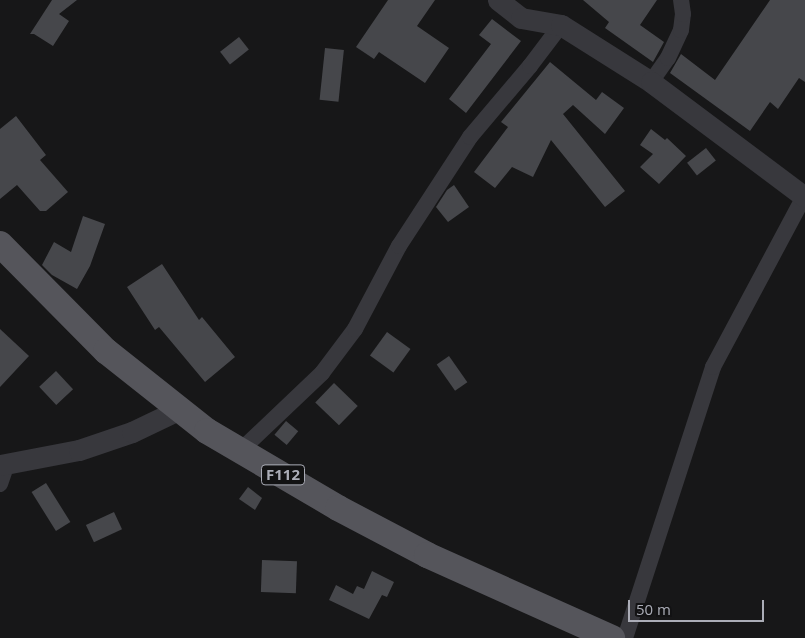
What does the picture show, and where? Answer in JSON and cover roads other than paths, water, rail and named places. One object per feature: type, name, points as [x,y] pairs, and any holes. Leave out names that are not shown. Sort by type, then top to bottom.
[{"type":"main road","name":"F112","points":[[0,244],[106,351],[178,410],[207,431],[338,508],[426,555],[612,638]]},
{"type":"street","points":[[498,0],[521,18],[561,25],[651,82],[805,196],[713,367],[626,638]]},
{"type":"street","points":[[651,82],[668,58],[680,30],[683,14],[681,0]]},
{"type":"street","points":[[241,450],[328,366],[355,329],[399,246],[470,137],[530,66],[561,25]]},
{"type":"street","points":[[2,471],[79,450],[132,432],[178,410]]}]
